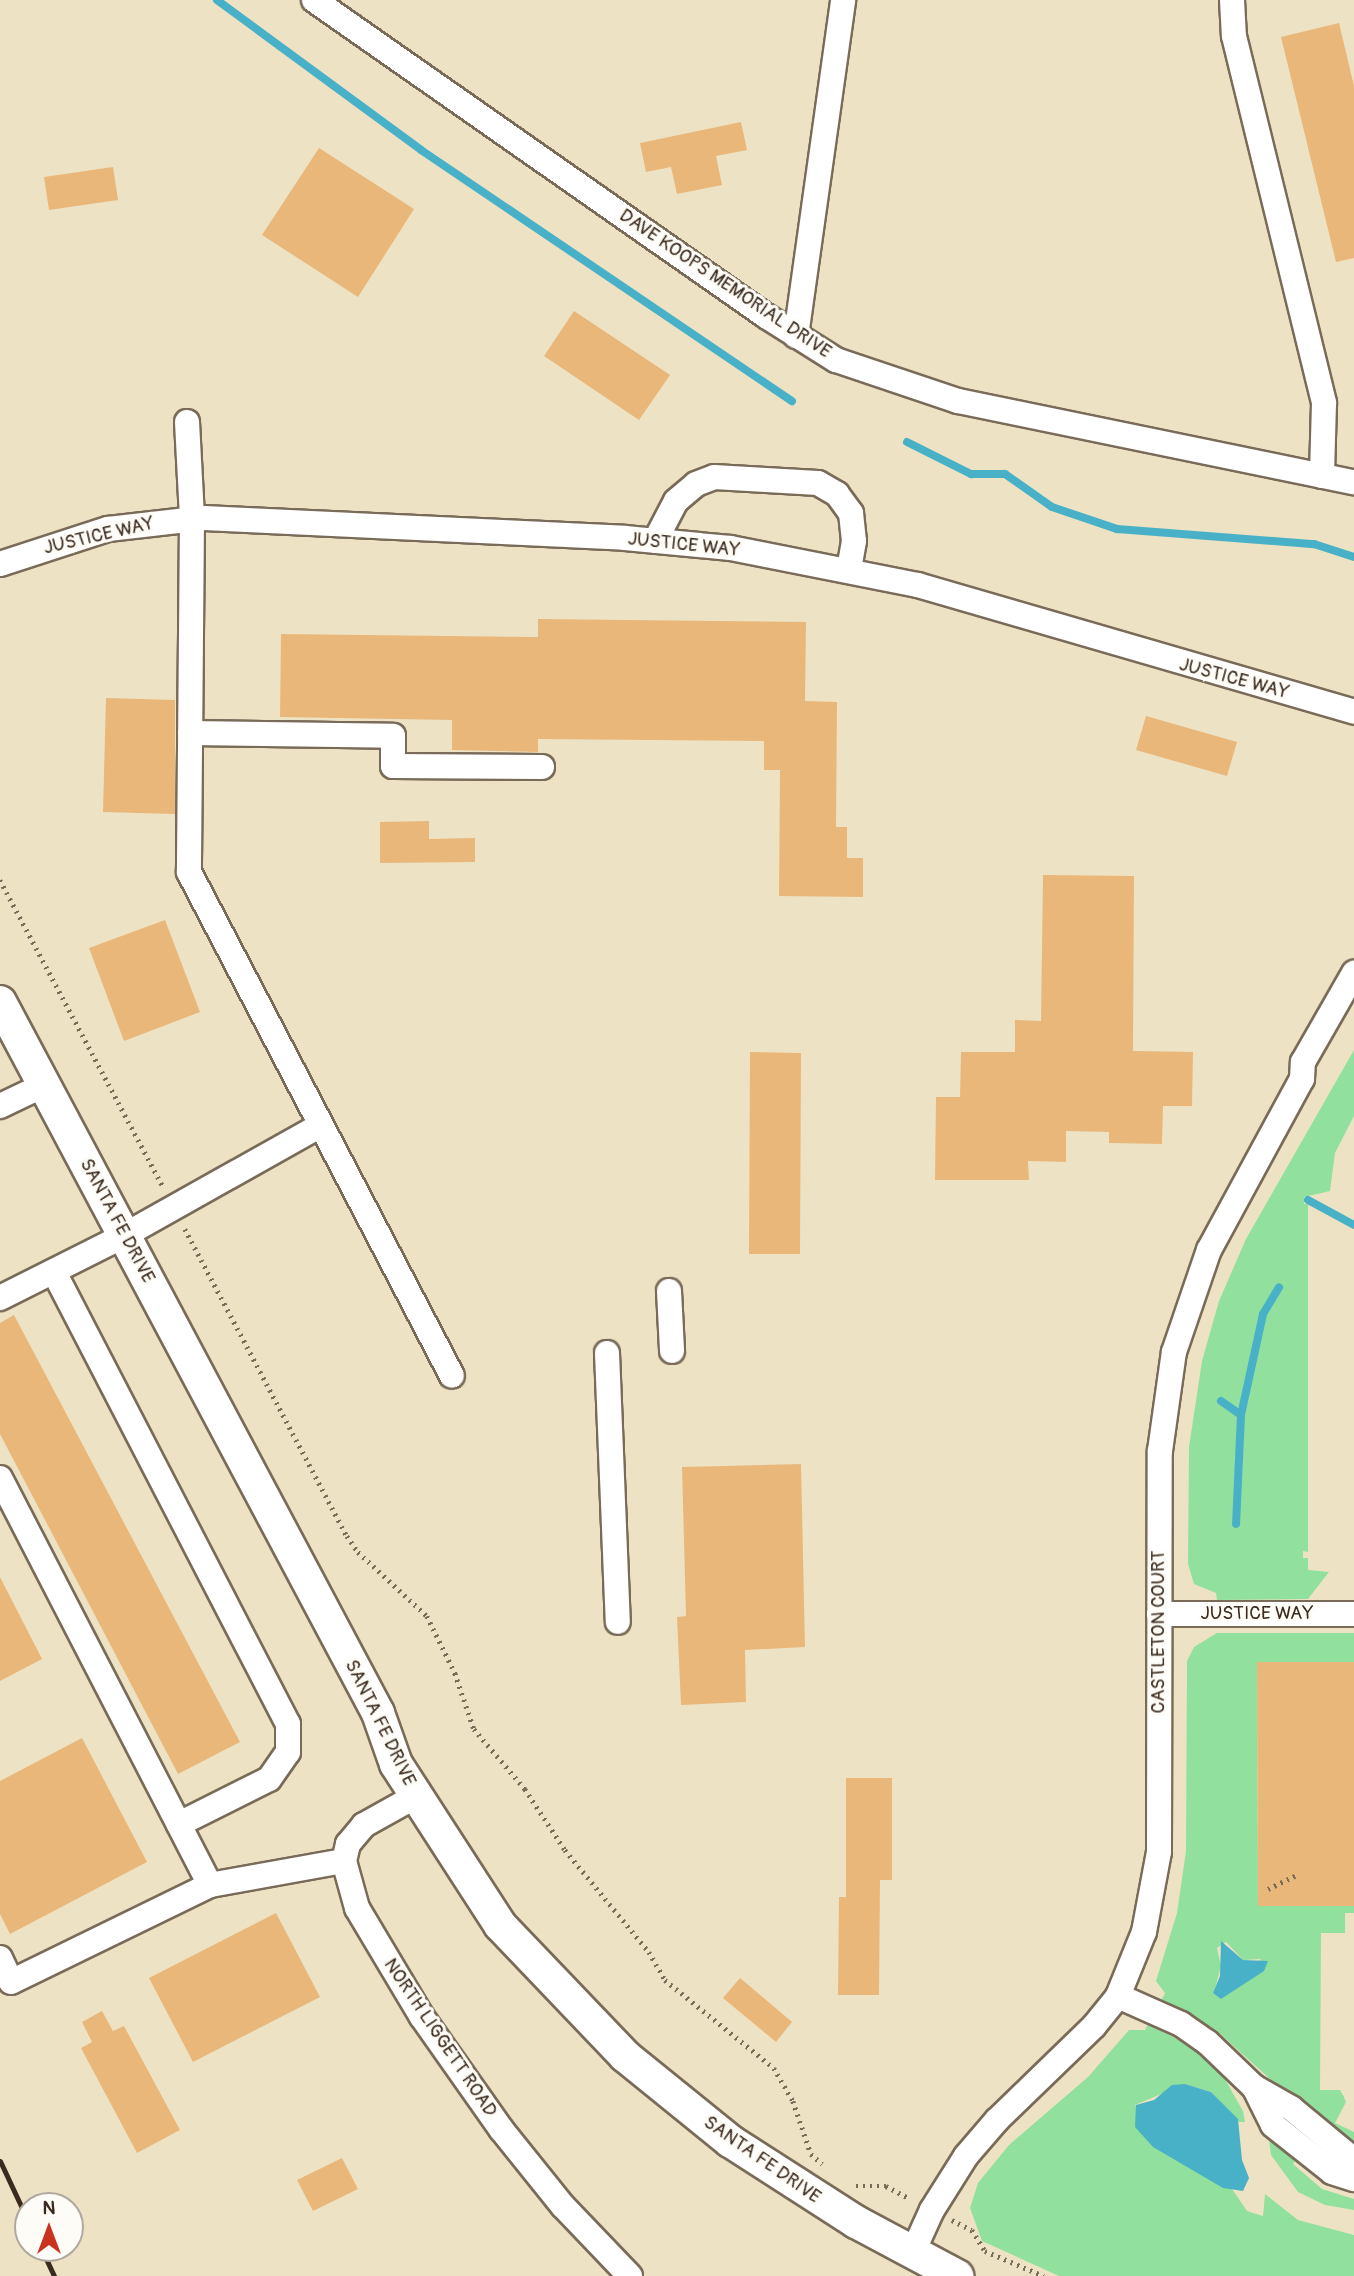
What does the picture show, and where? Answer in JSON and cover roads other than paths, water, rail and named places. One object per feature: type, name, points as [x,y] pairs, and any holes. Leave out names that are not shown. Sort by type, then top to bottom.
[{"type":"main road","name":"SANTA FE DRIVE","points":[[0,1002],[378,1713],[396,1764],[500,1925],[625,2056],[777,2174],[912,2254],[957,2276]]},
{"type":"street","name":"DAVE KOOPS MEMORIAL DRIVE","points":[[314,0],[796,336],[870,374],[958,401],[1354,482]]},
{"type":"street","points":[[796,336],[843,0]]},
{"type":"street","points":[[1232,0],[1234,36],[1324,403],[1322,476]]},
{"type":"street","points":[[187,422],[192,519],[189,872],[452,1376]]},
{"type":"street","points":[[654,541],[676,501],[696,484],[714,477],[818,483],[837,494],[851,513],[854,541],[849,569]]},
{"type":"street","name":"JUSTICE WAY","points":[[0,564],[108,529],[192,519],[290,520],[654,541],[731,548],[849,569],[1354,712]]},
{"type":"street","points":[[190,733],[393,736],[393,766],[542,767]]},
{"type":"street","name":"CASTLETON COURT","points":[[912,2254],[932,2210],[997,2119],[1086,2035],[1118,1996],[1154,1894],[1162,1418],[1185,1312],[1209,1250],[1302,1079],[1303,1062],[1354,973]]},
{"type":"street","points":[[0,1106],[44,1085]]},
{"type":"street","points":[[0,1298],[125,1235],[320,1126]]},
{"type":"street","points":[[54,1272],[288,1724],[288,1752],[269,1779],[179,1824]]},
{"type":"street","points":[[669,1291],[672,1351]]},
{"type":"street","points":[[607,1353],[618,1622]]},
{"type":"street","points":[[1,1480],[210,1885]]},
{"type":"street","name":"JUSTICE WAY","points":[[1159,1614],[1354,1614]]},
{"type":"street","points":[[0,1958],[11,1982],[210,1885],[344,1861],[348,1844],[359,1829],[416,1796]]},
{"type":"street","name":"NORTH LIGGETT ROAD","points":[[344,1861],[357,1908],[422,2017],[528,2164],[630,2276]]},
{"type":"street","points":[[1118,1996],[1190,2030],[1232,2062],[1254,2087],[1273,2125],[1332,2172],[1354,2179]]},
{"type":"street","points":[[1254,2087],[1291,2108],[1354,2160]]},
{"type":"water","points":[[1221,1941],[1243,1960],[1268,1961],[1264,1971],[1221,1999],[1213,1993],[1220,1976]]},
{"type":"water","points":[[1185,2084],[1211,2092],[1238,2119],[1242,2160],[1249,2178],[1243,2191],[1223,2188],[1153,2147],[1135,2127],[1136,2105],[1154,2100],[1172,2085]]},
{"type":"waterway","points":[[217,0],[421,150],[792,401]]},
{"type":"waterway","points":[[907,442],[971,474],[1005,474],[1052,507],[1117,529],[1314,544],[1354,557]]},
{"type":"waterway","points":[[1308,1200],[1354,1225]]},
{"type":"waterway","points":[[1241,1415],[1263,1314],[1279,1287]]},
{"type":"waterway","points":[[1221,1401],[1241,1415],[1236,1524]]},
{"type":"railway","points":[[0,2161],[14,2192]]},
{"type":"railway","points":[[48,2262],[54,2276]]}]
